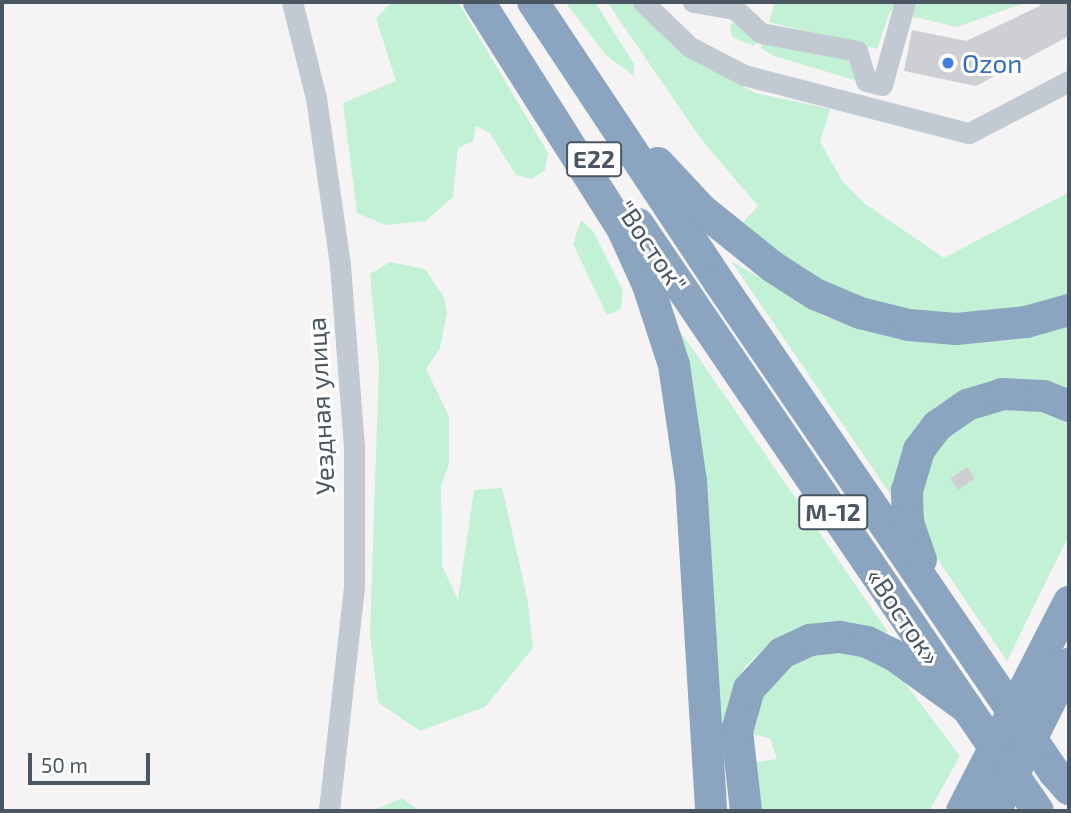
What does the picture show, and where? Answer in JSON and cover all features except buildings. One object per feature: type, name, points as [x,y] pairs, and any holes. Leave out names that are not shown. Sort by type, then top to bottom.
[{"type":"highway","points":[[479,2],[623,230],[667,340],[691,481],[711,811]]},
{"type":"highway","name":"\"Восток\"","points":[[490,2],[698,316]]},
{"type":"highway","points":[[533,2],[719,282],[976,659],[1069,789]]},
{"type":"highway","points":[[544,2],[652,156],[680,188],[728,233],[815,294],[860,313],[935,328],[1004,325],[1069,310]]},
{"type":"highway","name":"«Восток»","points":[[698,316],[1038,811]]},
{"type":"highway","points":[[976,659],[911,537],[907,491],[914,462],[937,426],[978,400],[1023,393],[1069,406]]},
{"type":"highway","points":[[995,811],[1061,685],[1055,662],[1069,584]]},
{"type":"highway","points":[[962,811],[979,779],[1055,662],[1069,602]]},
{"type":"highway","points":[[746,811],[737,764],[738,718],[749,689],[769,663],[810,640],[840,637],[878,646],[967,708]]},
{"type":"highway","points":[[952,811],[979,779]]},
{"type":"street","name":"Уездная улица","points":[[292,2],[316,98],[338,253],[354,445],[354,587],[329,811]]},
{"type":"street","points":[[643,2],[690,47],[744,75],[970,133],[1069,81]]},
{"type":"street","points":[[693,2],[735,9],[761,33],[857,51],[866,81],[882,85],[905,2]]},
{"type":"green space","points":[[392,2],[458,2],[548,153],[545,170],[532,179],[516,175],[490,133],[476,126],[473,141],[458,148],[453,197],[426,221],[385,225],[357,213],[343,103],[396,81],[376,18]]},
{"type":"green space","points":[[565,2],[595,2],[634,64],[634,76],[606,55]]},
{"type":"green space","points":[[607,2],[635,2],[695,60],[755,93],[830,109],[820,142],[843,182],[864,203],[944,258],[1069,192],[1069,297],[1035,309],[942,318],[853,301],[738,228],[758,206],[701,139]]},
{"type":"green space","points":[[775,2],[1027,2],[957,27],[890,11],[877,49],[769,22]]},
{"type":"green space","points":[[735,20],[757,40],[754,46],[732,37],[730,25]]},
{"type":"green space","points":[[761,43],[849,54],[861,82],[774,56],[762,49]]},
{"type":"green space","points":[[581,220],[593,231],[623,291],[621,309],[607,315],[573,244]]},
{"type":"green space","points":[[731,261],[826,317],[893,338],[967,344],[1013,340],[1069,326],[1069,393],[1044,383],[902,454],[893,498]]},
{"type":"green space","points":[[390,262],[425,269],[444,297],[447,313],[440,348],[426,369],[449,416],[449,464],[441,485],[442,566],[458,600],[474,490],[502,488],[527,597],[533,648],[485,707],[420,731],[378,702],[370,635],[379,366],[370,274]]},
{"type":"green space","points":[[680,331],[888,632],[775,641],[765,648],[745,667],[730,698],[724,722],[724,765],[690,380]]},
{"type":"green space","points":[[1026,406],[1069,424],[1069,535],[1007,661],[930,548],[923,533],[920,492],[938,445],[975,415]]},
{"type":"green space","points":[[829,650],[867,656],[901,678],[960,756],[929,811],[758,811],[750,763],[777,759],[770,738],[750,734],[758,700],[786,665]]},
{"type":"green space","points":[[402,798],[420,811],[372,811]]},
{"type":"place","name":"Ozon","points":[[948,63]]}]
